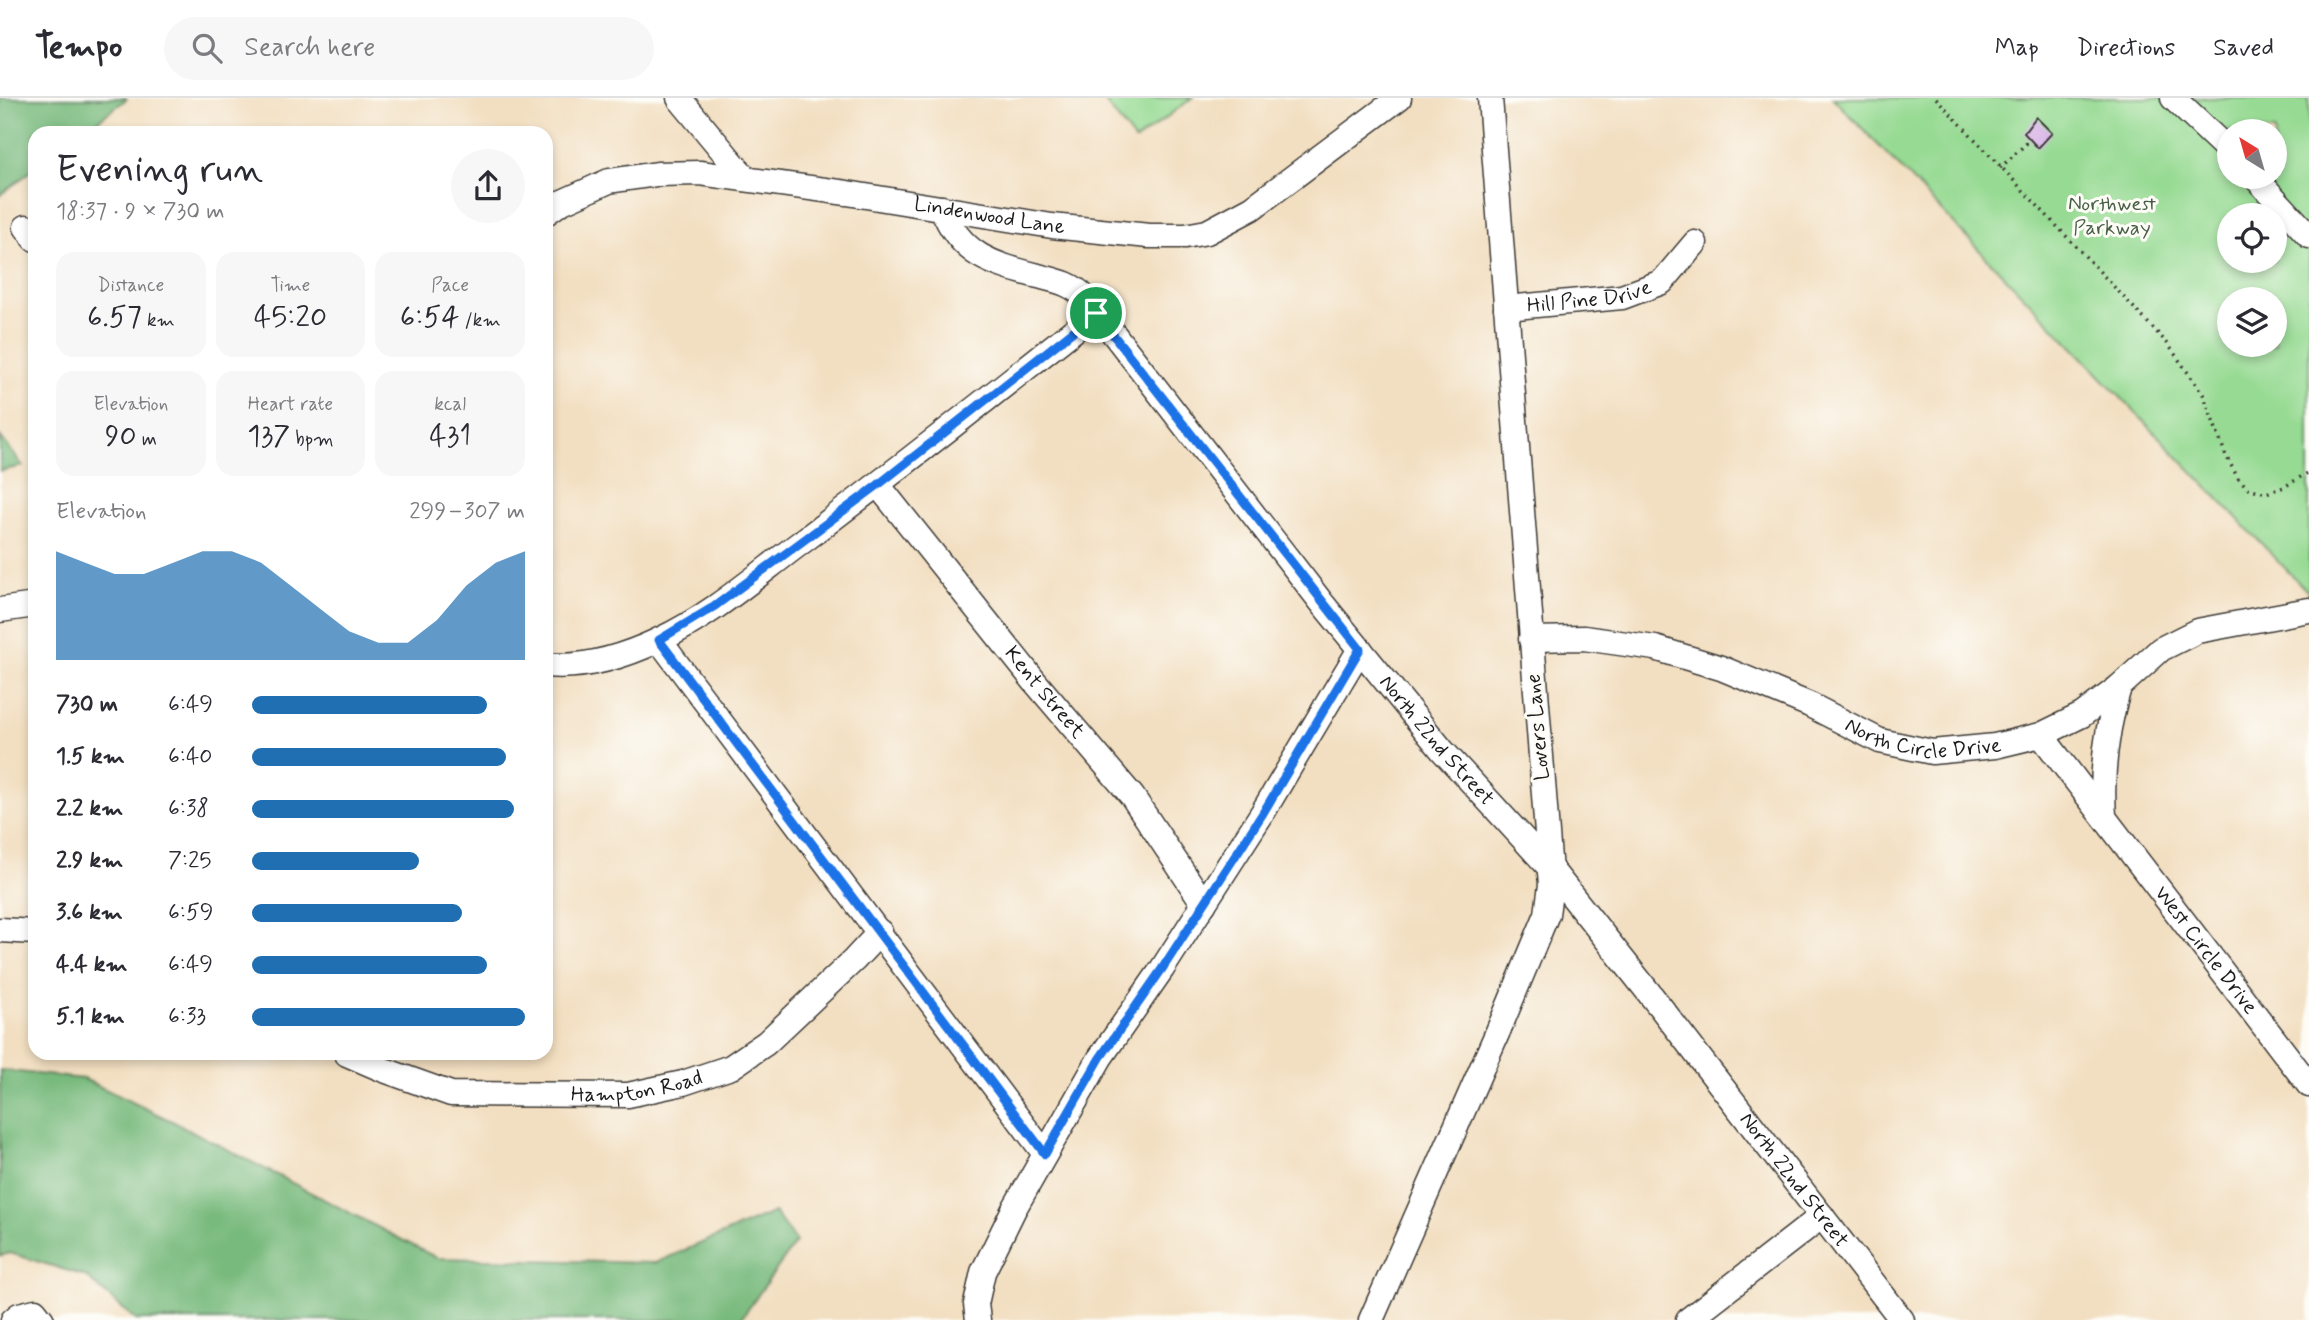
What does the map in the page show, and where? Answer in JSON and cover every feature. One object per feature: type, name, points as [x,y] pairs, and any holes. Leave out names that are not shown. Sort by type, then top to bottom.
[{"type":"street","points":[[678,98],[746,179]]},
{"type":"street","name":"Lindenwood Lane","points":[[553,208],[609,181],[657,174],[700,173],[1052,226],[1149,236],[1185,236],[1207,232],[1252,208],[1399,98]]},
{"type":"street","name":"Lovers Lane","points":[[1371,1320],[1547,914],[1551,885],[1490,98]]},
{"type":"street","points":[[2174,98],[2217,139]]},
{"type":"street","points":[[2266,189],[2309,236]]},
{"type":"street","name":"North 22nd Street","points":[[942,208],[954,232],[974,254],[991,262],[1074,287],[1442,750],[1550,868],[1902,1320]]},
{"type":"street","name":"Hill Pine Drive","points":[[1506,308],[1622,297],[1662,282],[1695,243]]},
{"type":"street","points":[[553,665],[590,663],[635,650],[659,640],[715,606],[878,485],[1096,313]]},
{"type":"street","name":"Kent Street","points":[[878,485],[1035,682],[1132,796],[1204,904]]},
{"type":"street","points":[[0,610],[28,606]]},
{"type":"street","name":"North Circle Drive","points":[[1531,639],[1584,638],[1655,648],[1721,668],[1810,705],[1880,741],[1932,752],[1995,746],[2041,735],[2082,715],[2119,687],[2161,649],[2197,631],[2305,617]]},
{"type":"street","points":[[659,640],[1045,1154]]},
{"type":"street","points":[[978,1320],[976,1304],[983,1272],[1045,1154],[1100,1058],[1263,813],[1360,649]]},
{"type":"street","points":[[2104,816],[2102,786],[2105,744],[2119,687]]},
{"type":"street","name":"West Circle Drive","points":[[2041,735],[2309,1085]]},
{"type":"street","points":[[0,930],[28,932]]},
{"type":"street","name":"Hampton Road","points":[[361,1060],[451,1094],[628,1095],[683,1083],[731,1067],[766,1044],[855,960],[880,932]]},
{"type":"street","points":[[1688,1320],[1822,1216]]},
{"type":"street","points":[[13,1320],[19,1315],[35,1311],[42,1320]]},
{"type":"path","points":[[1936,98],[2166,343],[2203,394],[2226,456],[2238,478],[2248,488],[2266,493],[2284,487],[2309,472]]},
{"type":"path","points":[[2000,168],[2030,140]]},
{"type":"green space","points":[[0,98],[127,99],[90,126],[28,126],[28,173],[0,195]]},
{"type":"green space","points":[[1102,98],[1192,98],[1135,141]]},
{"type":"green space","name":"Northwest Parkway","points":[[1833,98],[2309,98],[2309,593]]},
{"type":"green space","points":[[0,436],[23,466],[0,471]]},
{"type":"green space","points":[[0,1070],[84,1079],[180,1125],[437,1258],[655,1263],[774,1212],[796,1242],[740,1320],[136,1320],[85,1276],[10,1253],[0,1256]]},
{"type":"building","points":[[2036,117],[2052,133],[2038,148],[2024,133]]},
{"type":"route","points":[[1096,313],[1360,649],[1263,813],[1162,969],[1100,1058],[1045,1154],[659,640],[715,606],[878,485],[1096,313]]}]
